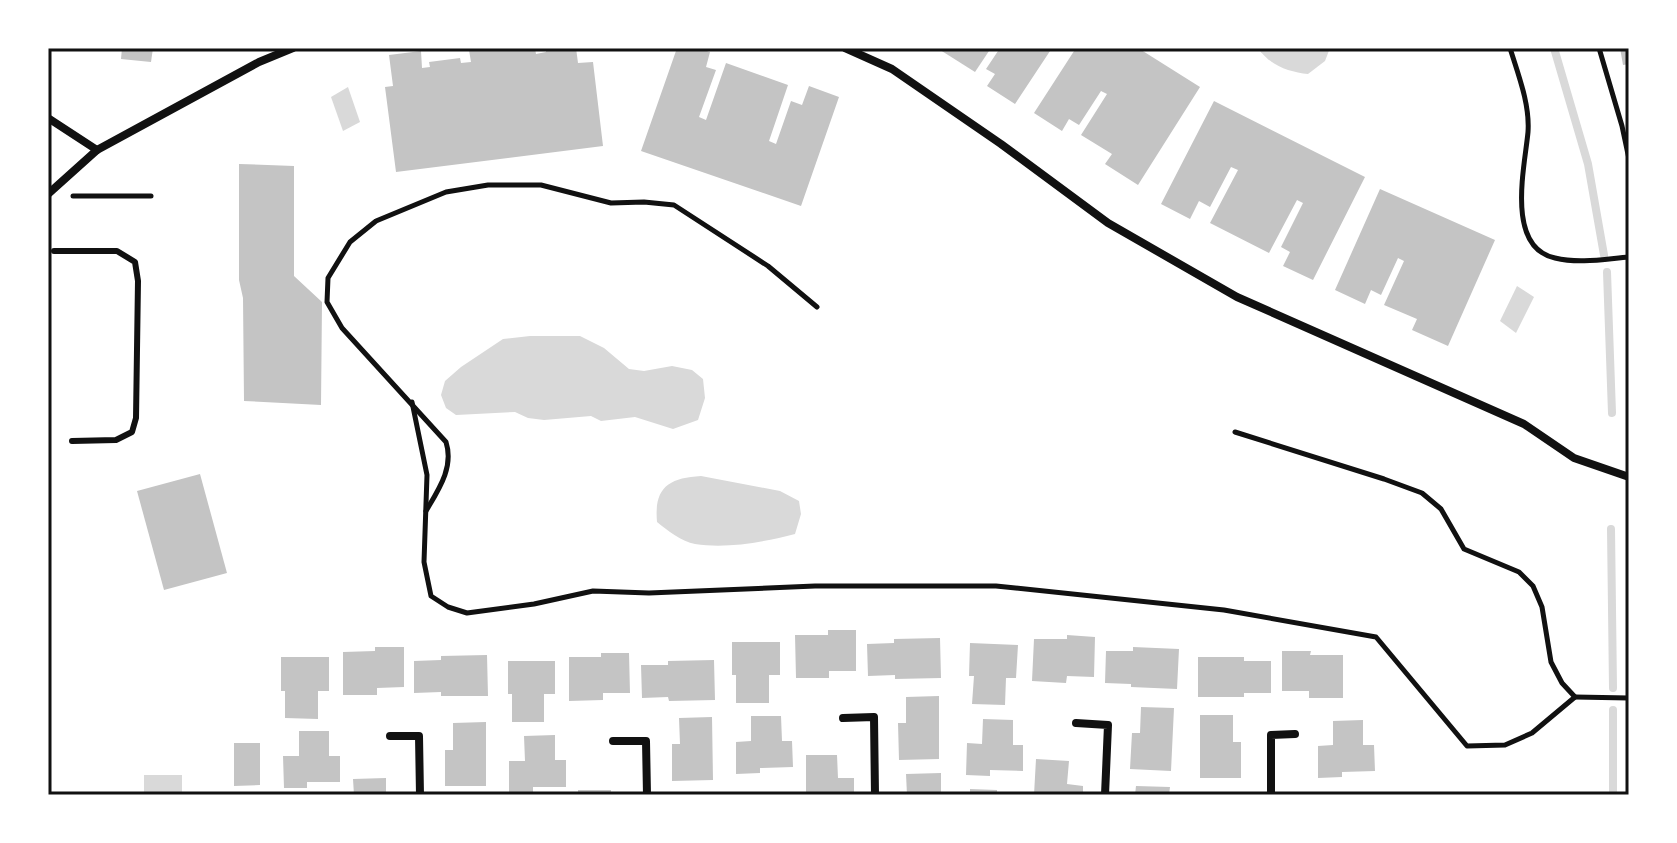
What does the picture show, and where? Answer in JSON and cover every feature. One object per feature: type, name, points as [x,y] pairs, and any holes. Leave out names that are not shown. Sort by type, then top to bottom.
[{"type":"street","points":[[48,194],[97,150],[259,62],[293,48]]},
{"type":"street","points":[[845,48],[892,69],[1108,223],[1237,297],[1524,424],[1574,458],[1629,477]]},
{"type":"street","points":[[48,118],[97,150]]},
{"type":"street","points":[[843,718],[874,717],[875,795]]},
{"type":"street","points":[[1076,723],[1108,725],[1105,795]]},
{"type":"street","points":[[1271,795],[1271,735],[1295,734]]},
{"type":"street","points":[[390,736],[419,736],[420,795]]},
{"type":"street","points":[[613,741],[646,741],[647,795]]},
{"type":"lane","points":[[54,251],[117,251],[135,262],[138,281],[136,418],[132,432],[116,440],[72,441]]},
{"type":"path","points":[[1510,48],[1525,100],[1529,130],[1520,200],[1528,233],[1541,252],[1554,258],[1584,261],[1629,257]]},
{"type":"path","points":[[1599,48],[1629,159]]},
{"type":"path","points":[[426,511],[439,490],[451,457],[446,442],[342,328],[327,302],[328,278],[350,242],[376,221],[446,192],[488,185],[541,185],[611,203],[674,205],[768,266],[817,307]]},
{"type":"path","points":[[63,196],[151,196]]},
{"type":"path","points":[[412,402],[427,475],[424,562],[431,596],[448,607],[467,613],[534,604],[593,591],[649,593],[815,586],[996,586],[1224,610],[1376,637],[1467,746],[1505,745],[1532,733],[1575,697],[1629,698]]},
{"type":"path","points":[[1235,432],[1422,493],[1441,509],[1464,549],[1519,572],[1533,586],[1542,607],[1551,662],[1562,683],[1575,697]]},
{"type":"shaded area","points":[[1258,48],[1330,48],[1325,61],[1308,74],[1280,67]]},
{"type":"shaded area","points":[[348,87],[360,122],[343,131],[331,97]]},
{"type":"shaded area","points":[[1517,286],[1534,297],[1516,333],[1500,321]]},
{"type":"shaded area","points":[[580,336],[604,348],[629,369],[644,371],[672,366],[692,370],[703,379],[705,398],[698,420],[673,429],[635,417],[601,421],[591,416],[544,420],[515,412],[456,415],[446,408],[441,395],[445,381],[461,367],[503,339]]},
{"type":"shaded area","points":[[701,476],[780,491],[799,501],[801,514],[795,534],[720,546],[695,544],[675,535],[657,522],[661,493],[672,482]]},
{"type":"shaded area","points":[[144,775],[182,775],[182,794],[144,795]]},
{"type":"building","points":[[122,48],[153,48],[151,62],[121,59]]},
{"type":"building","points":[[535,48],[536,54],[546,52],[546,48],[576,48],[578,63],[593,62],[603,146],[396,172],[385,87],[393,86],[389,55],[421,51],[422,68],[430,67],[429,62],[460,58],[461,63],[471,62],[469,50]]},
{"type":"building","points":[[677,48],[697,48],[710,52],[706,67],[716,70],[699,117],[706,120],[726,63],[788,85],[769,141],[776,144],[791,101],[802,105],[809,86],[839,97],[801,206],[641,151]]},
{"type":"building","points":[[937,48],[991,48],[975,72]]},
{"type":"building","points":[[1000,48],[1052,48],[1015,104],[987,86],[995,74],[986,69]]},
{"type":"building","points":[[1076,48],[1138,48],[1200,87],[1138,185],[1105,164],[1112,154],[1081,135],[1107,94],[1101,91],[1079,125],[1069,119],[1062,131],[1034,113]]},
{"type":"building","points":[[1620,48],[1629,48],[1629,64],[1623,65]]},
{"type":"building","points":[[1214,101],[1365,177],[1313,280],[1283,266],[1290,252],[1281,247],[1303,203],[1297,200],[1269,253],[1210,223],[1238,170],[1231,167],[1210,207],[1199,201],[1190,219],[1161,204]]},
{"type":"building","points":[[239,164],[294,166],[294,276],[322,302],[321,405],[244,401],[243,298],[239,280]]},
{"type":"building","points":[[1380,189],[1495,240],[1448,346],[1412,330],[1417,319],[1384,305],[1404,261],[1398,258],[1381,295],[1371,290],[1365,304],[1335,290]]},
{"type":"building","points":[[200,474],[227,573],[164,590],[137,491]]},
{"type":"building","points":[[828,630],[856,630],[856,671],[829,671],[829,678],[796,678],[795,635],[828,635]]},
{"type":"building","points":[[1067,635],[1095,637],[1094,677],[1067,676],[1066,683],[1032,681],[1034,639],[1067,639]]},
{"type":"building","points":[[940,638],[941,678],[868,676],[867,644],[894,643],[894,639]]},
{"type":"building","points":[[732,642],[780,642],[780,675],[769,675],[769,703],[736,703]]},
{"type":"building","points":[[970,643],[1018,645],[1016,678],[1006,678],[1005,705],[972,704],[974,676],[969,676]]},
{"type":"building","points":[[375,647],[404,647],[404,687],[377,688],[377,695],[343,695],[343,652],[375,651]]},
{"type":"building","points":[[1133,647],[1179,649],[1177,689],[1105,683],[1106,651],[1133,651]]},
{"type":"building","points":[[1282,651],[1343,655],[1343,698],[1309,698],[1309,691],[1282,691]]},
{"type":"building","points":[[601,653],[629,653],[630,693],[603,693],[603,700],[569,701],[569,657],[601,657]]},
{"type":"building","points":[[487,655],[488,696],[414,693],[414,661],[441,660],[441,656]]},
{"type":"building","points":[[281,657],[329,657],[329,691],[318,691],[318,719],[285,718]]},
{"type":"building","points":[[1198,657],[1244,657],[1244,661],[1271,661],[1271,693],[1244,693],[1244,697],[1198,697]]},
{"type":"building","points":[[714,660],[715,700],[642,698],[641,665]]},
{"type":"building","points":[[508,661],[555,661],[555,694],[544,694],[544,722],[512,722]]},
{"type":"building","points":[[939,696],[939,759],[899,760],[898,723],[906,723],[906,697]]},
{"type":"building","points":[[1141,707],[1174,708],[1171,771],[1130,769],[1132,733],[1140,733]]},
{"type":"building","points":[[1200,715],[1233,715],[1233,742],[1241,742],[1241,778],[1200,778]]},
{"type":"building","points":[[751,716],[781,716],[782,741],[792,741],[793,767],[760,768],[760,773],[736,774],[736,742],[751,741]]},
{"type":"building","points":[[712,717],[713,780],[672,781],[672,744],[680,744],[679,718]]},
{"type":"building","points":[[983,719],[1013,720],[1013,745],[1023,745],[1023,771],[990,770],[990,776],[966,775],[967,743],[982,744]]},
{"type":"building","points":[[1363,720],[1363,745],[1374,745],[1375,771],[1342,772],[1342,777],[1318,778],[1318,746],[1333,745],[1333,721]]},
{"type":"building","points":[[486,722],[486,786],[445,786],[445,750],[453,750],[453,723]]},
{"type":"building","points":[[299,731],[329,731],[329,756],[340,756],[340,782],[307,782],[307,788],[284,788],[283,756],[299,756]]},
{"type":"building","points":[[555,735],[555,760],[566,760],[566,787],[533,787],[533,792],[509,792],[509,761],[525,761],[524,736]]},
{"type":"building","points":[[234,743],[260,743],[260,785],[234,786]]},
{"type":"building","points":[[806,755],[837,755],[838,778],[854,778],[854,795],[806,795]]},
{"type":"building","points":[[1036,759],[1069,761],[1067,784],[1083,786],[1083,795],[1034,795]]},
{"type":"building","points":[[941,773],[941,795],[907,795],[906,774]]},
{"type":"building","points":[[386,778],[386,795],[354,795],[353,779]]},
{"type":"building","points":[[1136,786],[1170,787],[1169,795],[1135,795]]},
{"type":"building","points":[[970,789],[997,790],[997,795],[970,795]]},
{"type":"building","points":[[578,790],[611,790],[611,795],[578,795]]},
{"type":"waterway","points":[[1554,48],[1588,164],[1604,255]]},
{"type":"waterway","points":[[1607,272],[1612,413]]},
{"type":"waterway","points":[[1611,529],[1613,688]]},
{"type":"waterway","points":[[1613,710],[1613,795]]}]
